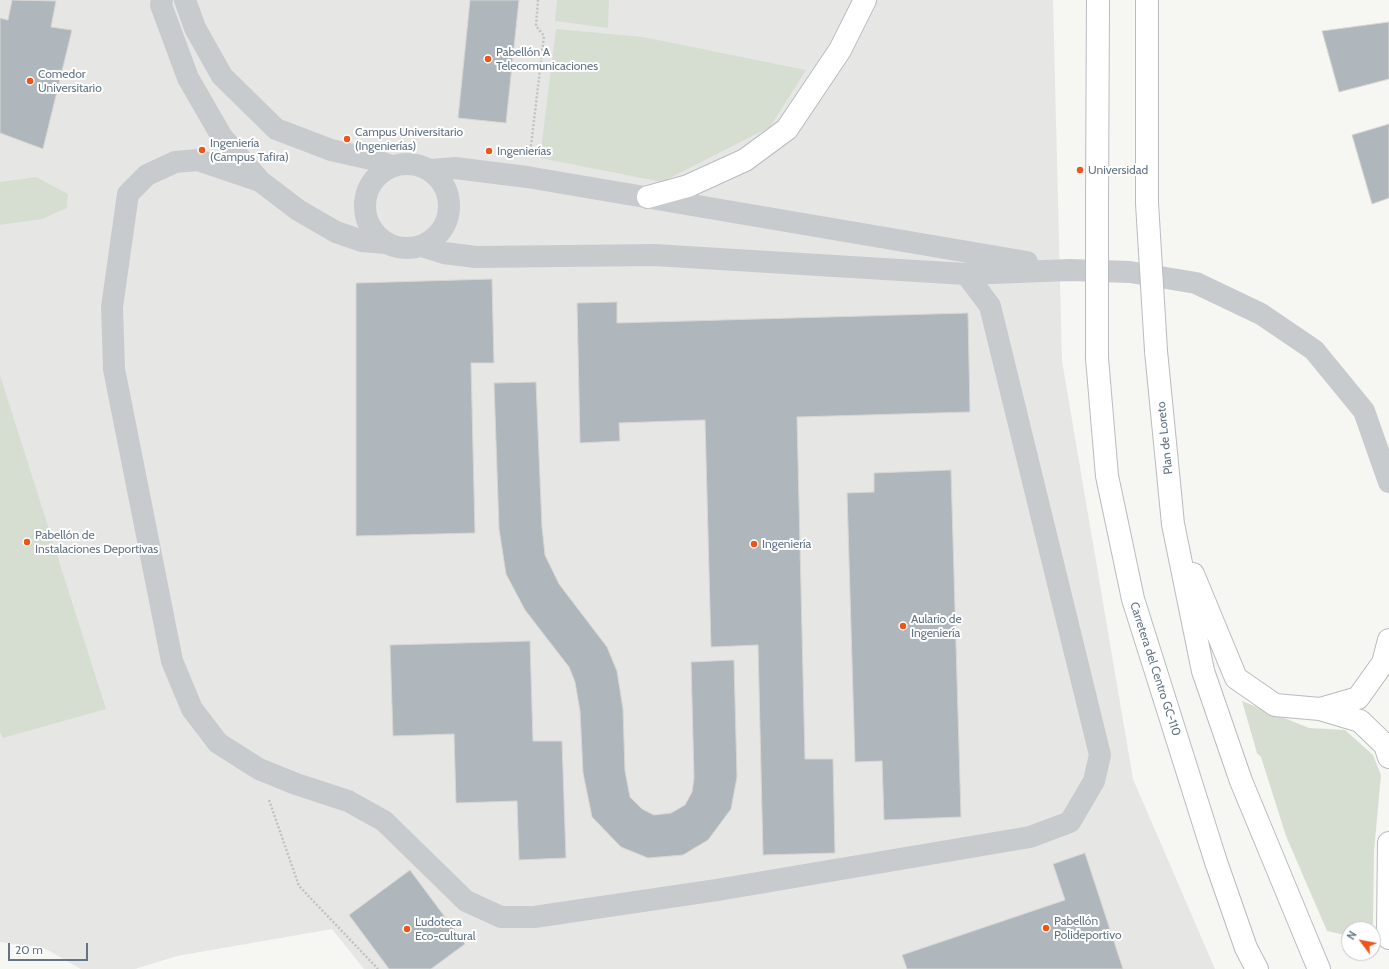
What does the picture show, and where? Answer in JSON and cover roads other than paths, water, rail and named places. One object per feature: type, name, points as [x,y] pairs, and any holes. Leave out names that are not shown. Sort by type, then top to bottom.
[{"type":"main road","points":[[648,197],[688,186],[745,160],[787,129],[840,50],[865,0]]},
{"type":"main road","name":"Carretera del Centro GC-110","points":[[1098,0],[1097,358],[1107,476],[1132,600],[1216,862],[1246,948],[1256,969]]},
{"type":"main road","name":"Plan de Loreto","points":[[1147,0],[1147,203],[1156,351],[1173,524]]},
{"type":"main road","points":[[1173,524],[1236,678],[1275,705],[1320,709],[1360,721],[1385,745],[1389,756]]},
{"type":"main road","points":[[1173,524],[1203,670],[1241,781],[1320,969]]},
{"type":"main road","points":[[1320,709],[1358,698],[1383,663],[1389,640]]},
{"type":"main road","points":[[1389,847],[1389,938]]},
{"type":"street","points":[[162,0],[162,5],[188,78],[222,137],[260,181],[298,210],[336,232],[362,240],[386,243]]},
{"type":"street","points":[[185,0],[195,28],[222,76],[276,128],[331,150],[371,159],[391,166]]},
{"type":"street","points":[[260,181],[198,160],[175,162],[147,175],[128,194],[112,307],[114,369],[172,662],[192,709],[218,743],[259,769],[296,784],[348,801],[384,821],[466,901],[501,917],[534,917],[717,890],[1030,837],[1070,822],[1094,781],[1100,755],[990,306],[966,274]]},
{"type":"street","points":[[413,163],[430,170],[441,179],[448,190],[450,204],[448,217],[443,230],[434,239],[422,246],[397,248],[386,243],[375,234],[368,223],[365,210],[366,196],[371,184],[380,174],[391,166],[413,163]]},
{"type":"street","points":[[430,170],[455,168],[527,177],[1070,270]]},
{"type":"street","points":[[422,246],[444,253],[476,257],[654,255],[966,274],[1070,270],[1130,272],[1196,283],[1261,314],[1314,350],[1364,411],[1389,482]]},
{"type":"place","name":"Pabellón A Telecomunicaciones","points":[[488,59]]},
{"type":"place","name":"Comedor Universitario","points":[[30,81]]},
{"type":"place","name":"Campus Universitario (Ingenierías)","points":[[347,139]]},
{"type":"place","name":"Ingeniería (Campus Tafira)","points":[[202,150]]},
{"type":"place","name":"Ingenierías","points":[[489,151]]},
{"type":"place","name":"Universidad","points":[[1080,170]]},
{"type":"place","name":"Pabellón de Instalaciones Deportivas","points":[[27,542]]},
{"type":"place","name":"Ingeniería","points":[[754,544]]},
{"type":"place","name":"Aulario de Ingeniería","points":[[903,626]]},
{"type":"place","name":"Pabellón Polideportivo","points":[[1046,928]]},
{"type":"place","name":"Ludoteca Eco-cultural","points":[[407,929]]}]
